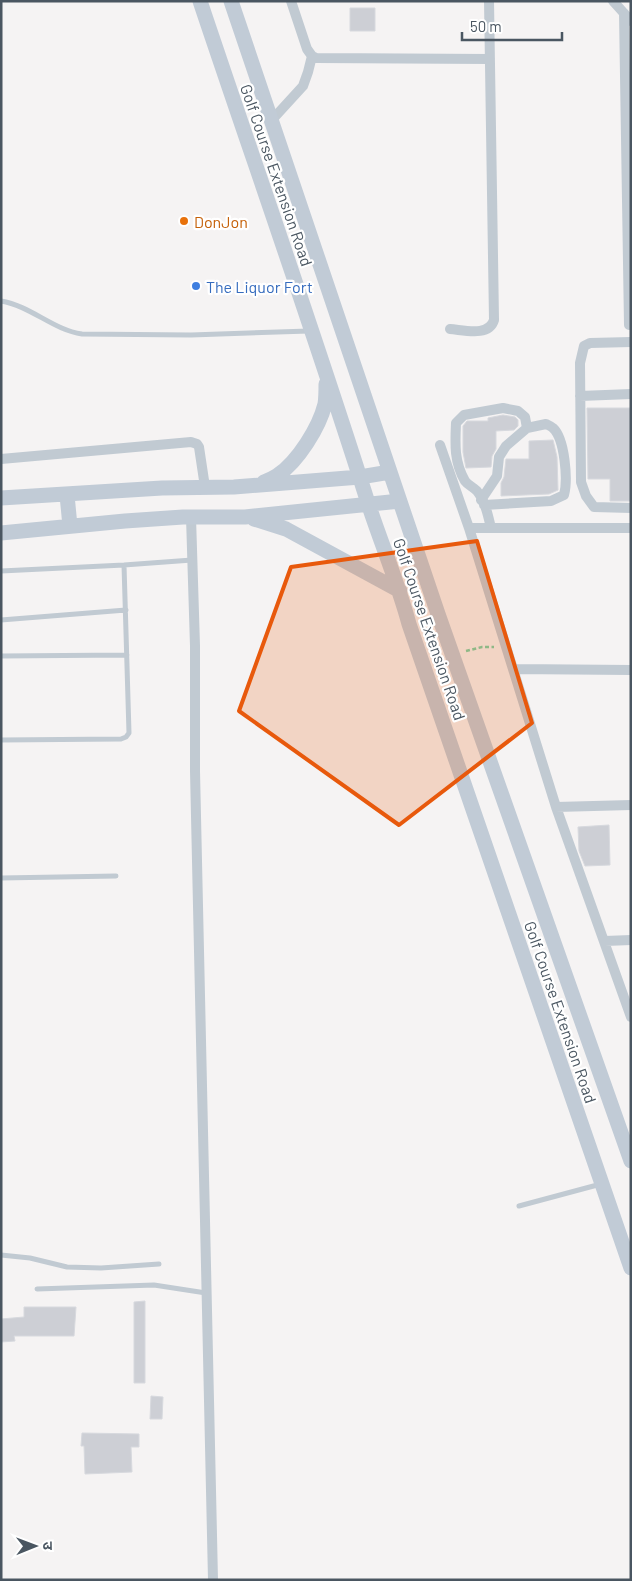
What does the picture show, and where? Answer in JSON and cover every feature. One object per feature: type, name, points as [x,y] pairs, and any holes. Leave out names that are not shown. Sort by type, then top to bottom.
[{"type":"main road","name":"Golf Course Extension Road","points":[[200,1],[327,375],[368,504],[400,591],[409,624],[631,1268]]},
{"type":"main road","name":"Golf Course Extension Road","points":[[230,1],[452,654],[631,1161]]},
{"type":"main road","points":[[255,485],[277,475],[293,461],[307,442],[320,420],[325,402],[327,375]]},
{"type":"main road","points":[[1,498],[162,488],[255,485],[360,477],[390,472]]},
{"type":"main road","points":[[68,495],[70,526]]},
{"type":"main road","points":[[1,533],[191,517],[245,517],[400,501]]},
{"type":"main road","points":[[245,517],[286,529],[400,591]]},
{"type":"street","points":[[291,1],[307,49],[316,58],[490,59]]},
{"type":"street","points":[[450,329],[486,330],[492,326],[494,320],[489,1]]},
{"type":"street","points":[[613,1],[627,17],[629,324]]},
{"type":"street","points":[[271,121],[303,86],[312,56]]},
{"type":"street","points":[[631,342],[590,343],[584,346],[580,363],[581,482],[586,496],[594,507],[631,508]]},
{"type":"street","points":[[580,396],[631,394]]},
{"type":"street","points":[[490,528],[488,512],[477,491],[466,482],[455,456],[456,423],[464,415],[503,408],[518,411],[525,417],[527,428]]},
{"type":"street","points":[[546,424],[554,429],[561,442],[567,485],[564,495],[551,500],[483,503],[497,476],[499,457],[506,446],[527,428],[546,424]]},
{"type":"street","points":[[1,458],[194,442],[199,447],[205,487]]},
{"type":"street","points":[[440,445],[469,528],[556,807],[631,1017]]},
{"type":"street","points":[[191,517],[213,1580]]},
{"type":"street","points":[[469,528],[631,528]]},
{"type":"street","points":[[512,669],[631,670]]},
{"type":"street","points":[[556,807],[631,805]]},
{"type":"street","points":[[605,941],[631,940]]},
{"type":"lane","points":[[1,302],[23,308],[65,330],[82,334],[191,335],[312,331]]},
{"type":"lane","points":[[1,571],[192,560]]},
{"type":"lane","points":[[1,740],[121,739],[129,733],[124,565]]},
{"type":"lane","points":[[1,620],[126,610]]},
{"type":"lane","points":[[1,656],[127,655]]},
{"type":"lane","points":[[1,878],[116,876]]},
{"type":"lane","points":[[519,1206],[602,1184]]},
{"type":"lane","points":[[1,1255],[30,1258],[68,1267],[101,1268],[159,1264]]},
{"type":"lane","points":[[37,1289],[154,1285],[206,1293]]},
{"type":"path","points":[[452,654],[482,647],[506,648]]},
{"type":"highlighted area","points":[[477,541],[532,723],[399,825],[239,711],[291,567]]},
{"type":"building","points":[[350,8],[375,8],[375,31],[350,31]]},
{"type":"building","points":[[587,408],[631,408],[631,501],[610,501],[610,479],[588,479]]},
{"type":"building","points":[[503,415],[515,417],[518,420],[518,426],[514,430],[496,431],[496,449],[492,456],[491,467],[466,468],[463,452],[463,426],[467,421],[488,421],[488,418]]},
{"type":"building","points":[[553,440],[557,457],[558,490],[549,494],[501,496],[501,483],[504,477],[506,459],[529,459],[529,441]]},
{"type":"building","points":[[609,825],[610,865],[585,866],[579,851],[578,827]]},
{"type":"building","points":[[145,1301],[145,1383],[134,1383],[134,1302]]},
{"type":"building","points":[[24,1307],[76,1307],[74,1336],[14,1336],[15,1341],[1,1342],[1,1319],[24,1317]]},
{"type":"building","points":[[151,1396],[163,1397],[162,1419],[150,1419]]},
{"type":"building","points":[[82,1433],[139,1434],[139,1447],[131,1447],[132,1472],[85,1474],[84,1446],[81,1446]]},
{"type":"place","name":"DonJon","points":[[184,221]]},
{"type":"place","name":"The Liquor Fort","points":[[196,286]]}]
